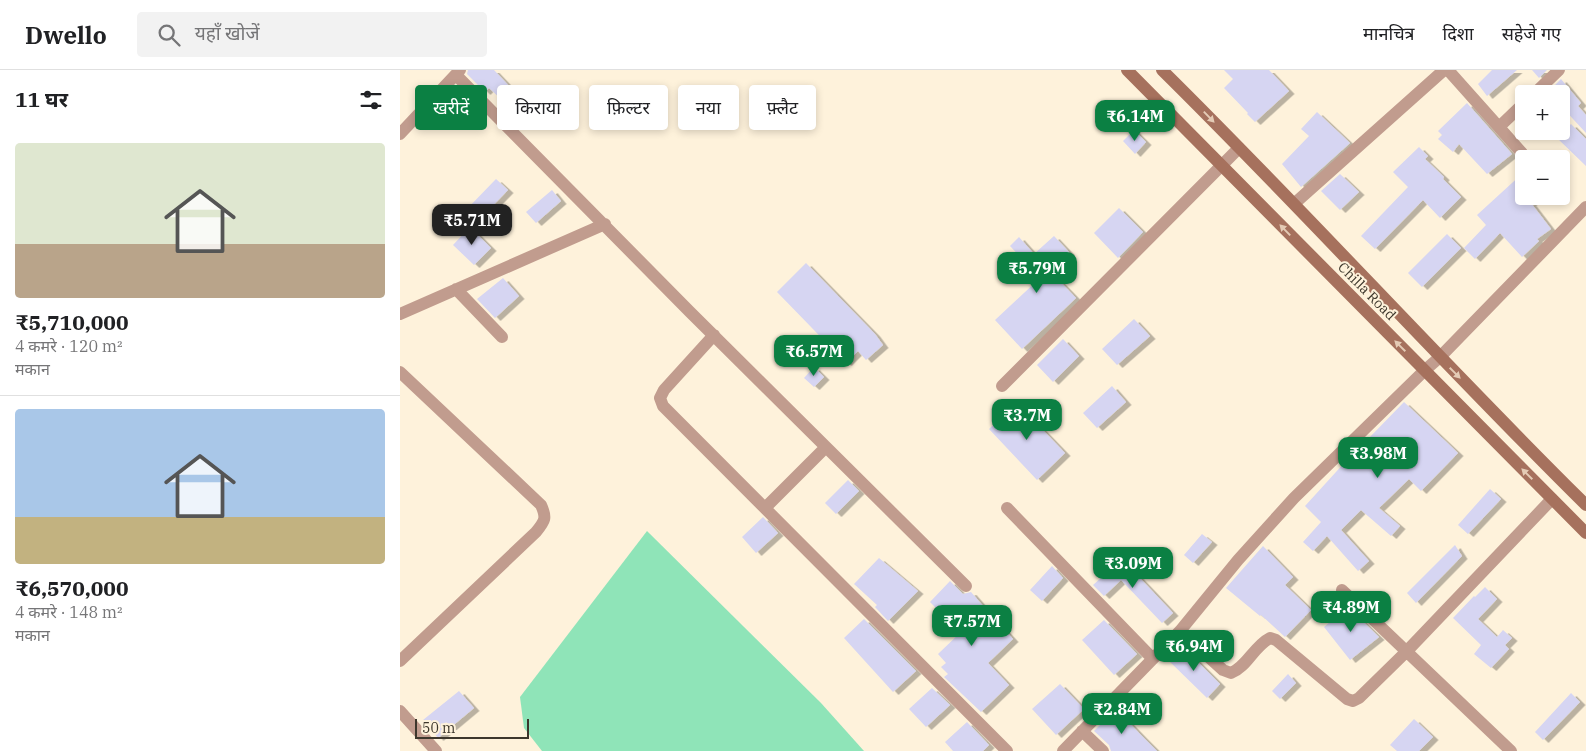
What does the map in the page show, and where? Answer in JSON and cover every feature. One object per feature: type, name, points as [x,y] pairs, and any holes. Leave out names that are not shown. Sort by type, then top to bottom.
[{"type":"main road","name":"Chilla Road","points":[[1127,70],[1586,533]]},
{"type":"main road","name":"Chilla Road","points":[[1162,70],[1295,203],[1440,357],[1586,505]]},
{"type":"street","points":[[1295,203],[1444,70]]},
{"type":"street","points":[[1448,70],[1519,150]]},
{"type":"street","points":[[1543,85],[1559,70]]},
{"type":"street","points":[[400,134],[458,73],[714,335],[966,586]]},
{"type":"street","points":[[1499,127],[1515,112]]},
{"type":"street","points":[[1002,386],[1239,148]]},
{"type":"street","points":[[1063,751],[1180,631],[1238,560],[1294,498],[1424,370],[1440,357],[1586,207]]},
{"type":"street","points":[[400,314],[605,224]]},
{"type":"street","points":[[456,289],[502,337]]},
{"type":"street","points":[[714,335],[664,390],[660,398],[663,406],[1007,751]]},
{"type":"street","points":[[400,372],[540,505],[545,514],[544,522],[536,532],[400,662]]},
{"type":"street","points":[[765,508],[826,447]]},
{"type":"street","points":[[1180,631],[1224,670],[1230,673],[1237,671],[1263,642],[1270,638],[1276,640],[1347,699],[1354,701],[1406,652],[1552,499]]},
{"type":"street","points":[[1008,508],[1153,659]]},
{"type":"street","points":[[1342,590],[1511,751]]},
{"type":"street","points":[[400,710],[436,751]]},
{"type":"street","points":[[1082,731],[1103,751]]},
{"type":"green space","points":[[647,531],[821,703],[864,751],[542,751],[524,728],[520,697]]},
{"type":"building","points":[[468,70],[494,70],[508,85],[497,85],[497,95],[489,88],[487,90],[487,85],[478,85],[467,74]]},
{"type":"building","points":[[1224,70],[1269,70],[1289,91],[1255,122],[1224,88],[1233,79]]},
{"type":"building","points":[[1492,70],[1517,70],[1487,96],[1478,84]]},
{"type":"building","points":[[1532,70],[1547,70],[1539,78]]},
{"type":"building","points":[[1561,79],[1566,85],[1555,85]]},
{"type":"building","points":[[1570,90],[1581,103],[1578,106],[1586,115],[1586,133],[1570,116]]},
{"type":"building","points":[[1467,103],[1512,154],[1487,174],[1459,144],[1453,152],[1438,139],[1442,135],[1438,131]]},
{"type":"building","points":[[1317,112],[1350,143],[1301,187],[1282,164],[1309,136],[1301,129]]},
{"type":"building","points":[[1570,125],[1586,139],[1586,166],[1559,140],[1570,140]]},
{"type":"building","points":[[1134,130],[1146,142],[1135,154],[1123,141]]},
{"type":"building","points":[[1419,147],[1428,156],[1425,159],[1461,197],[1440,218],[1423,200],[1375,249],[1361,236],[1408,187],[1393,172]]},
{"type":"building","points":[[1340,174],[1359,192],[1340,210],[1321,191]]},
{"type":"building","points":[[496,179],[508,190],[477,222],[465,211]]},
{"type":"building","points":[[1515,180],[1515,205],[1533,205],[1551,229],[1537,239],[1539,241],[1522,257],[1500,233],[1475,259],[1464,248],[1486,225],[1477,215]]},
{"type":"building","points":[[552,190],[561,201],[536,223],[526,212]]},
{"type":"building","points":[[1119,208],[1143,232],[1118,258],[1094,233]]},
{"type":"building","points":[[470,227],[491,248],[474,265],[453,245]]},
{"type":"building","points":[[1447,234],[1461,248],[1422,287],[1408,273]]},
{"type":"building","points":[[1054,236],[1069,252],[1049,270],[1076,298],[1022,349],[995,320],[1040,278],[1010,246],[1019,237],[1034,254]]},
{"type":"building","points":[[806,263],[875,334],[883,345],[866,360],[858,351],[846,363],[777,292]]},
{"type":"building","points":[[503,278],[519,296],[495,318],[477,299]]},
{"type":"building","points":[[1134,319],[1150,336],[1117,365],[1102,349]]},
{"type":"building","points":[[1063,339],[1079,356],[1053,382],[1037,365]]},
{"type":"building","points":[[814,367],[824,377],[814,387],[804,378]]},
{"type":"building","points":[[1112,386],[1126,402],[1097,428],[1083,413]]},
{"type":"building","points":[[1404,402],[1458,453],[1421,491],[1409,479],[1379,508],[1400,526],[1391,536],[1361,510],[1341,530],[1369,561],[1358,571],[1327,536],[1313,551],[1303,542],[1321,522],[1305,506],[1366,439]]},
{"type":"building","points":[[1017,403],[1065,453],[1037,480],[989,429]]},
{"type":"building","points":[[848,480],[859,491],[836,514],[825,503]]},
{"type":"building","points":[[1490,489],[1501,499],[1468,534],[1458,525]]},
{"type":"building","points":[[763,517],[778,533],[756,553],[742,537]]},
{"type":"building","points":[[1202,534],[1212,542],[1193,563],[1184,555]]},
{"type":"building","points":[[1455,545],[1462,556],[1416,603],[1407,593]]},
{"type":"building","points":[[1263,546],[1293,577],[1285,585],[1311,610],[1285,637],[1261,615],[1226,588]]},
{"type":"building","points":[[879,558],[918,591],[888,621],[875,607],[877,605],[854,584]]},
{"type":"building","points":[[1122,559],[1173,613],[1162,623],[1121,580],[1104,596],[1093,585]]},
{"type":"building","points":[[1052,566],[1063,578],[1042,601],[1030,590]]},
{"type":"building","points":[[950,581],[963,594],[971,592],[984,607],[981,609],[999,629],[1002,627],[1013,639],[988,663],[1009,685],[981,712],[944,677],[948,674],[941,667],[946,663],[938,654],[961,632],[945,613],[943,615],[930,602]]},
{"type":"building","points":[[1485,587],[1497,599],[1478,619],[1497,637],[1503,630],[1512,638],[1505,645],[1509,649],[1491,668],[1474,654],[1481,645],[1453,618]]},
{"type":"building","points":[[1348,607],[1379,637],[1350,660],[1324,627]]},
{"type":"building","points":[[864,619],[916,671],[893,692],[844,638]]},
{"type":"building","points":[[1104,620],[1137,654],[1114,675],[1082,640]]},
{"type":"building","points":[[1182,646],[1220,684],[1207,698],[1168,660]]},
{"type":"building","points":[[1288,674],[1296,683],[1280,699],[1272,691]]},
{"type":"building","points":[[1060,684],[1084,709],[1056,735],[1032,709]]},
{"type":"building","points":[[932,688],[950,705],[926,727],[909,709]]},
{"type":"building","points":[[459,691],[474,708],[438,738],[423,720]]},
{"type":"building","points":[[1571,693],[1580,702],[1543,740],[1535,732]]},
{"type":"building","points":[[1116,709],[1157,751],[1111,751],[1109,745],[1094,731]]},
{"type":"building","points":[[1414,719],[1433,737],[1419,751],[1397,751],[1390,745]]},
{"type":"building","points":[[967,722],[989,745],[983,751],[953,751],[945,742]]}]
